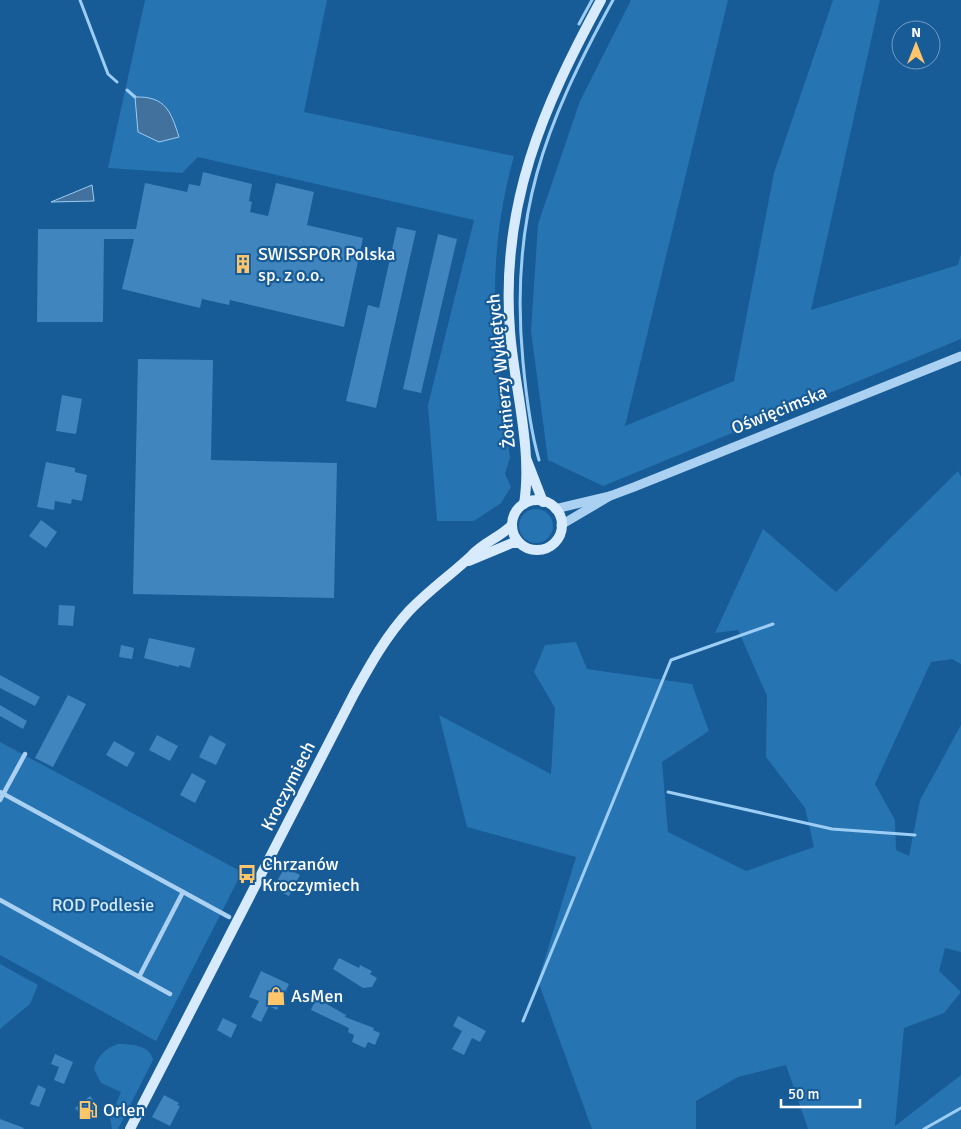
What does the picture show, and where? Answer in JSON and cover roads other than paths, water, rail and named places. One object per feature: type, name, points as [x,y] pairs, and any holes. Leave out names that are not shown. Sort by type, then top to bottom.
[{"type":"main road","name":"Żołnierzy Wyklętych","points":[[524,504],[526,457],[510,329],[510,267],[515,216],[529,158],[545,112],[601,0]]},
{"type":"main road","name":"Żołnierzy Wyklętych","points":[[526,457],[543,502]]},
{"type":"main road","points":[[537,501],[543,502],[555,509],[561,526],[556,541],[542,549],[534,550],[519,543],[512,526],[515,513],[524,504],[537,501]]},
{"type":"main road","name":"Kroczymiech","points":[[467,562],[472,554],[512,526]]},
{"type":"main road","name":"Kroczymiech","points":[[130,1129],[354,694],[377,654],[408,612],[443,579],[467,562],[512,543],[519,543]]},
{"type":"street","name":"Oświęcimska","points":[[555,509],[610,496],[961,356]]},
{"type":"street","name":"Oświęcimska","points":[[561,526],[610,496]]},
{"type":"street","points":[[0,800],[2,793],[25,754]]},
{"type":"street","points":[[2,793],[229,917]]},
{"type":"street","points":[[139,977],[183,892]]},
{"type":"street","points":[[0,900],[170,994]]},
{"type":"waterway","points":[[80,0],[108,74],[117,82]]},
{"type":"waterway","points":[[579,24],[592,0]]},
{"type":"waterway","points":[[539,460],[527,399],[520,310],[521,262],[527,217],[537,174],[551,131],[568,89],[613,0]]},
{"type":"waterway","points":[[127,90],[135,97]]},
{"type":"waterway","points":[[523,1021],[671,660],[773,624]]},
{"type":"waterway","points":[[668,792],[832,829],[915,835]]},
{"type":"waterway","points":[[924,1129],[961,1108]]},
{"type":"place","name":"SWISSPOR Polska sp. z o.o.","points":[[243,264]]},
{"type":"place","name":"Chrzanów Kroczymiech","points":[[247,874]]},
{"type":"place","name":"AsMen","points":[[276,996]]},
{"type":"place","name":"Orlen","points":[[88,1110]]},
{"type":"park label","name":"ROD Podlesie","points":[[103,905]]}]
